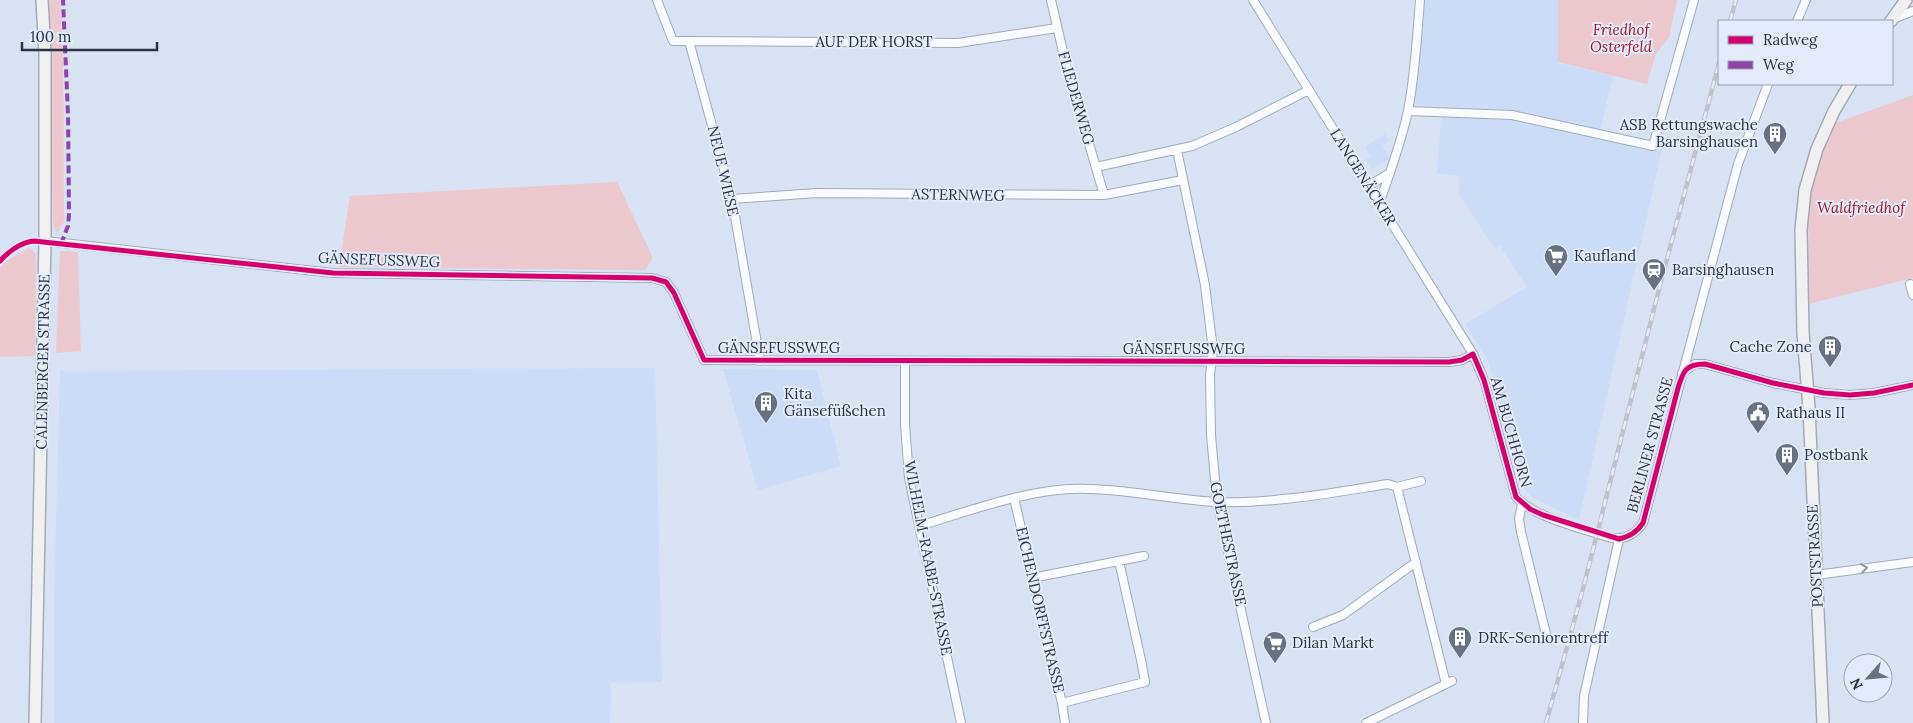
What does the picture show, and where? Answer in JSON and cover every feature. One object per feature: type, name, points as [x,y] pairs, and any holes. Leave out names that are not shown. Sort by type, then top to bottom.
[{"type":"main road","name":"CALENBERGER STRASSE","points":[[36,723],[45,241],[45,63],[42,0]]},
{"type":"main road","points":[[1892,20],[1906,0]]},
{"type":"main road","name":"POSTSTRASSE","points":[[1823,723],[1801,230],[1805,190],[1817,149],[1834,111],[1849,85]]},
{"type":"street","points":[[657,0],[673,41],[690,41]]},
{"type":"street","name":"FLIEDERWEG","points":[[1050,0],[1104,195]]},
{"type":"street","name":"LANGENÄCKER","points":[[1252,0],[1473,354]]},
{"type":"street","points":[[1379,204],[1397,155],[1408,111],[1417,44],[1420,0]]},
{"type":"street","points":[[1408,111],[1512,115],[1653,146],[1694,0]]},
{"type":"street","points":[[1797,20],[1806,0]]},
{"type":"street","points":[[1892,20],[1913,11]]},
{"type":"street","name":"AUF DER HORST","points":[[690,41],[958,43],[1057,28]]},
{"type":"street","name":"NEUE WIESE","points":[[690,41],[732,199],[760,361]]},
{"type":"street","name":"BERLINER STRASSE","points":[[1619,539],[1629,537],[1643,523],[1738,164],[1768,85]]},
{"type":"street","points":[[1096,167],[1177,150],[1236,127],[1309,90]]},
{"type":"street","name":"GOETHESTRASSE","points":[[1177,150],[1205,285],[1213,350],[1211,435],[1217,502],[1266,723]]},
{"type":"street","points":[[1368,186],[1390,173]]},
{"type":"street","name":"ASTERNWEG","points":[[732,199],[817,193],[1104,195],[1183,180]]},
{"type":"street","name":"GÄNSEFUSSWEG","points":[[45,241],[333,273],[652,278],[666,282],[674,293],[704,360],[1449,362],[1462,360],[1473,354]]},
{"type":"street","points":[[1910,284],[1913,295]]},
{"type":"street","name":"AM BUCHHORN","points":[[1473,354],[1484,380],[1516,497],[1522,504],[1543,515],[1619,539]]},
{"type":"street","name":"WILHELM-RAABE-STRASSE","points":[[905,362],[905,424],[910,478],[961,723]]},
{"type":"street","points":[[1682,373],[1695,364],[1705,364],[1773,383],[1850,395],[1913,386]]},
{"type":"street","points":[[919,526],[1026,494],[1071,489],[1217,502],[1296,498],[1388,484],[1397,487],[1421,481]]},
{"type":"street","points":[[1366,723],[1449,682],[1397,487]]},
{"type":"street","name":"EICHENDORFFSTRASSE","points":[[1014,498],[1065,723]]},
{"type":"street","name":"AM BUCHHORN","points":[[1522,504],[1519,519],[1521,532],[1546,634]]},
{"type":"street","points":[[1583,723],[1584,696],[1619,539]]},
{"type":"street","points":[[1032,578],[1144,556]]},
{"type":"street","points":[[1062,703],[1145,682],[1119,561]]},
{"type":"street","points":[[1314,627],[1343,615],[1416,562]]},
{"type":"street","points":[[1816,575],[1913,562]]},
{"type":"shaded area","points":[[1425,0],[1558,0],[1558,63],[1613,76],[1599,136],[1662,149],[1579,520],[1532,497],[1524,489],[1488,361],[1465,324],[1527,287],[1500,246],[1495,249],[1458,193],[1460,176],[1437,173],[1442,107],[1414,105]]},
{"type":"shaded area","points":[[1385,134],[1389,141],[1382,146],[1390,158],[1372,169],[1366,159],[1370,156],[1365,147]]},
{"type":"shaded area","points":[[655,368],[662,682],[611,683],[610,723],[54,723],[54,599],[60,371]]},
{"type":"shaded area","points":[[723,369],[817,370],[841,466],[758,490]]},
{"type":"green space","points":[[47,0],[60,0],[63,53],[64,222],[57,233],[53,224]]},
{"type":"green space","name":"Friedhof Osterfeld","points":[[1558,0],[1677,0],[1669,37],[1656,54],[1647,84],[1558,62]]},
{"type":"green space","name":"Waldfriedhof","points":[[1913,95],[1913,278],[1808,304],[1809,203],[1821,153],[1836,123]]},
{"type":"green space","points":[[617,182],[653,258],[645,270],[339,267],[350,196]]},
{"type":"green space","points":[[29,248],[36,254],[35,356],[0,357],[0,268],[6,261]]},
{"type":"green space","points":[[60,251],[78,252],[81,351],[56,353]]},
{"type":"railway","points":[[1730,20],[1736,0]]},
{"type":"railway","points":[[1546,723],[1583,589],[1718,67]]},
{"type":"marked path","points":[[61,244],[68,226],[69,214],[68,114],[63,0]]},
{"type":"cycle path","points":[[0,261],[15,248],[24,243],[34,241],[333,273],[652,278],[666,282],[674,293],[704,360],[1449,362],[1462,360],[1473,354],[1484,380],[1516,497],[1530,509],[1543,515],[1619,539],[1632,534],[1643,523],[1678,388],[1684,373],[1689,367],[1705,364],[1773,383],[1824,393],[1850,395],[1874,393],[1913,385]]},
{"type":"place","name":"ASB Rettungswache Barsinghausen","points":[[1775,155]]},
{"type":"place","name":"Kaufland","points":[[1556,277]]},
{"type":"place","name":"Barsinghausen","points":[[1654,291]]},
{"type":"place","name":"Cache Zone","points":[[1830,368]]},
{"type":"place","name":"Kita Gänsefüßchen","points":[[766,424]]},
{"type":"place","name":"Rathaus II","points":[[1758,434]]},
{"type":"place","name":"Postbank","points":[[1787,476]]},
{"type":"place","name":"DRK-Seniorentreff","points":[[1460,659]]},
{"type":"place","name":"Dilan Markt","points":[[1275,664]]}]
